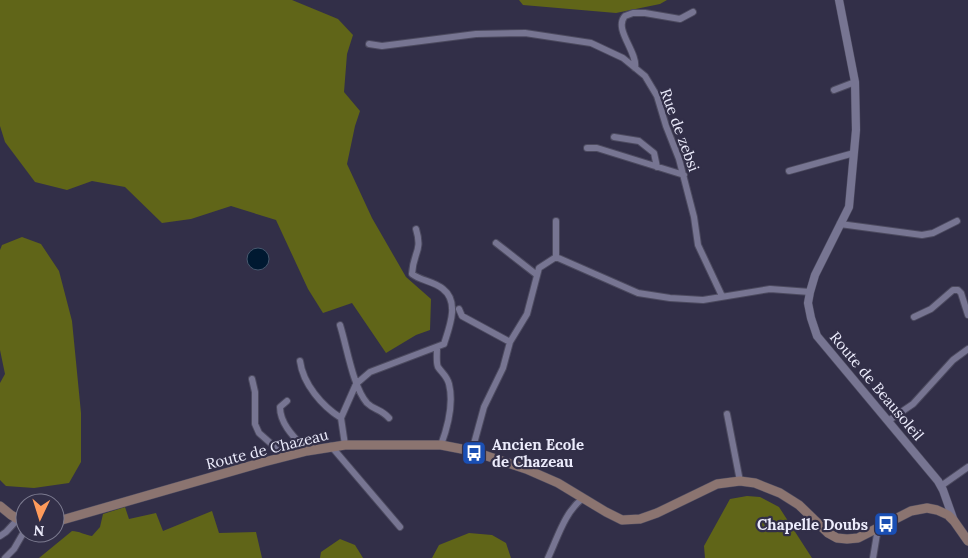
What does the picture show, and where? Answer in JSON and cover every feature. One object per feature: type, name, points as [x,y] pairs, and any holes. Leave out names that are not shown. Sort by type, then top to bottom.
[{"type":"main road","name":"Route de Chazeau","points":[[65,519],[281,458],[331,446],[345,444],[441,445],[472,451],[526,469],[558,483],[622,520],[634,520],[663,511],[717,484],[740,481],[755,483],[780,492],[799,505],[828,533],[837,538],[858,538],[911,511],[922,509],[937,510],[954,521],[968,541]]},
{"type":"main road","points":[[0,506],[15,517]]},
{"type":"street","name":"Route de Beausoleil","points":[[839,0],[855,82],[854,153],[849,207],[814,275],[808,303],[812,324],[817,336],[941,486],[954,521]]},
{"type":"street","points":[[635,68],[636,60],[622,29],[621,22],[625,16],[633,13],[645,13],[680,19],[693,12]]},
{"type":"street","name":"Rue de zebsi","points":[[369,44],[382,46],[476,34],[525,33],[591,42],[623,58],[645,76],[656,96],[684,175],[698,245],[722,296]]},
{"type":"street","points":[[834,90],[855,82]]},
{"type":"street","points":[[614,137],[639,141],[654,152],[658,167]]},
{"type":"street","points":[[587,148],[597,148],[684,175]]},
{"type":"street","points":[[789,171],[854,153]]},
{"type":"street","points":[[556,220],[556,257]]},
{"type":"street","points":[[840,224],[922,235],[933,233],[957,221]]},
{"type":"street","points":[[345,444],[342,418],[356,384],[370,372],[444,344],[452,314],[450,300],[444,289],[412,274],[413,262],[419,250],[416,229]]},
{"type":"street","points":[[496,243],[536,275]]},
{"type":"street","points":[[556,257],[638,293],[670,298],[703,300],[770,289],[810,292]]},
{"type":"street","points":[[472,451],[484,406],[503,368],[510,342],[527,314],[539,268],[556,257]]},
{"type":"street","points":[[914,317],[931,309],[953,290],[961,293],[968,314]]},
{"type":"street","points":[[459,309],[462,316],[510,342]]},
{"type":"street","points":[[340,326],[356,384],[368,404],[382,411],[389,418]]},
{"type":"street","points":[[436,348],[437,366],[449,382],[450,401],[448,425],[441,445]]},
{"type":"street","points":[[888,421],[913,404],[953,360],[968,349]]},
{"type":"street","points":[[300,361],[305,378],[312,388],[330,410],[342,418]]},
{"type":"street","points":[[252,380],[255,392],[254,424],[259,433],[276,448],[281,458]]},
{"type":"street","points":[[287,401],[280,408],[282,419],[294,438],[307,451]]},
{"type":"street","points":[[727,414],[740,481]]},
{"type":"street","points":[[331,446],[400,527]]},
{"type":"street","points":[[941,486],[968,467]]},
{"type":"street","points":[[548,558],[571,510],[583,498]]},
{"type":"street","points":[[0,536],[15,525]]},
{"type":"street","points":[[873,558],[878,528]]},
{"type":"street","points":[[5,558],[17,543]]},
{"type":"green space","points":[[0,0],[292,0],[338,19],[353,35],[347,54],[344,92],[360,111],[347,164],[372,218],[406,277],[431,299],[430,330],[416,335],[386,353],[352,303],[323,313],[308,289],[276,220],[231,206],[191,219],[162,223],[125,187],[92,181],[67,190],[35,182],[5,142],[0,126]]},
{"type":"green space","points":[[519,0],[667,0],[660,4],[616,13],[523,5]]},
{"type":"green space","points":[[22,237],[41,244],[59,271],[72,321],[81,413],[81,462],[69,483],[34,488],[6,486],[0,480],[0,383],[5,374],[0,350],[0,250],[2,245]]},
{"type":"green space","points":[[747,496],[760,497],[779,507],[812,558],[705,558],[704,546],[730,499]]},
{"type":"green space","points":[[125,507],[129,519],[156,513],[163,531],[212,511],[219,533],[256,532],[262,558],[39,558],[57,543],[65,543],[65,537],[72,531],[92,536],[100,527],[103,514]]},
{"type":"green space","points":[[469,533],[492,535],[506,543],[511,558],[432,558],[439,545]]},
{"type":"green space","points":[[340,539],[355,545],[363,558],[320,558],[321,552]]},
{"type":"water","points":[[258,248],[266,251],[269,259],[266,267],[258,270],[250,267],[247,259],[250,251]]},
{"type":"place","name":"Ancien Ecole de Chazeau","points":[[474,453]]},
{"type":"place","name":"Chapelle Doubs","points":[[886,524]]}]
